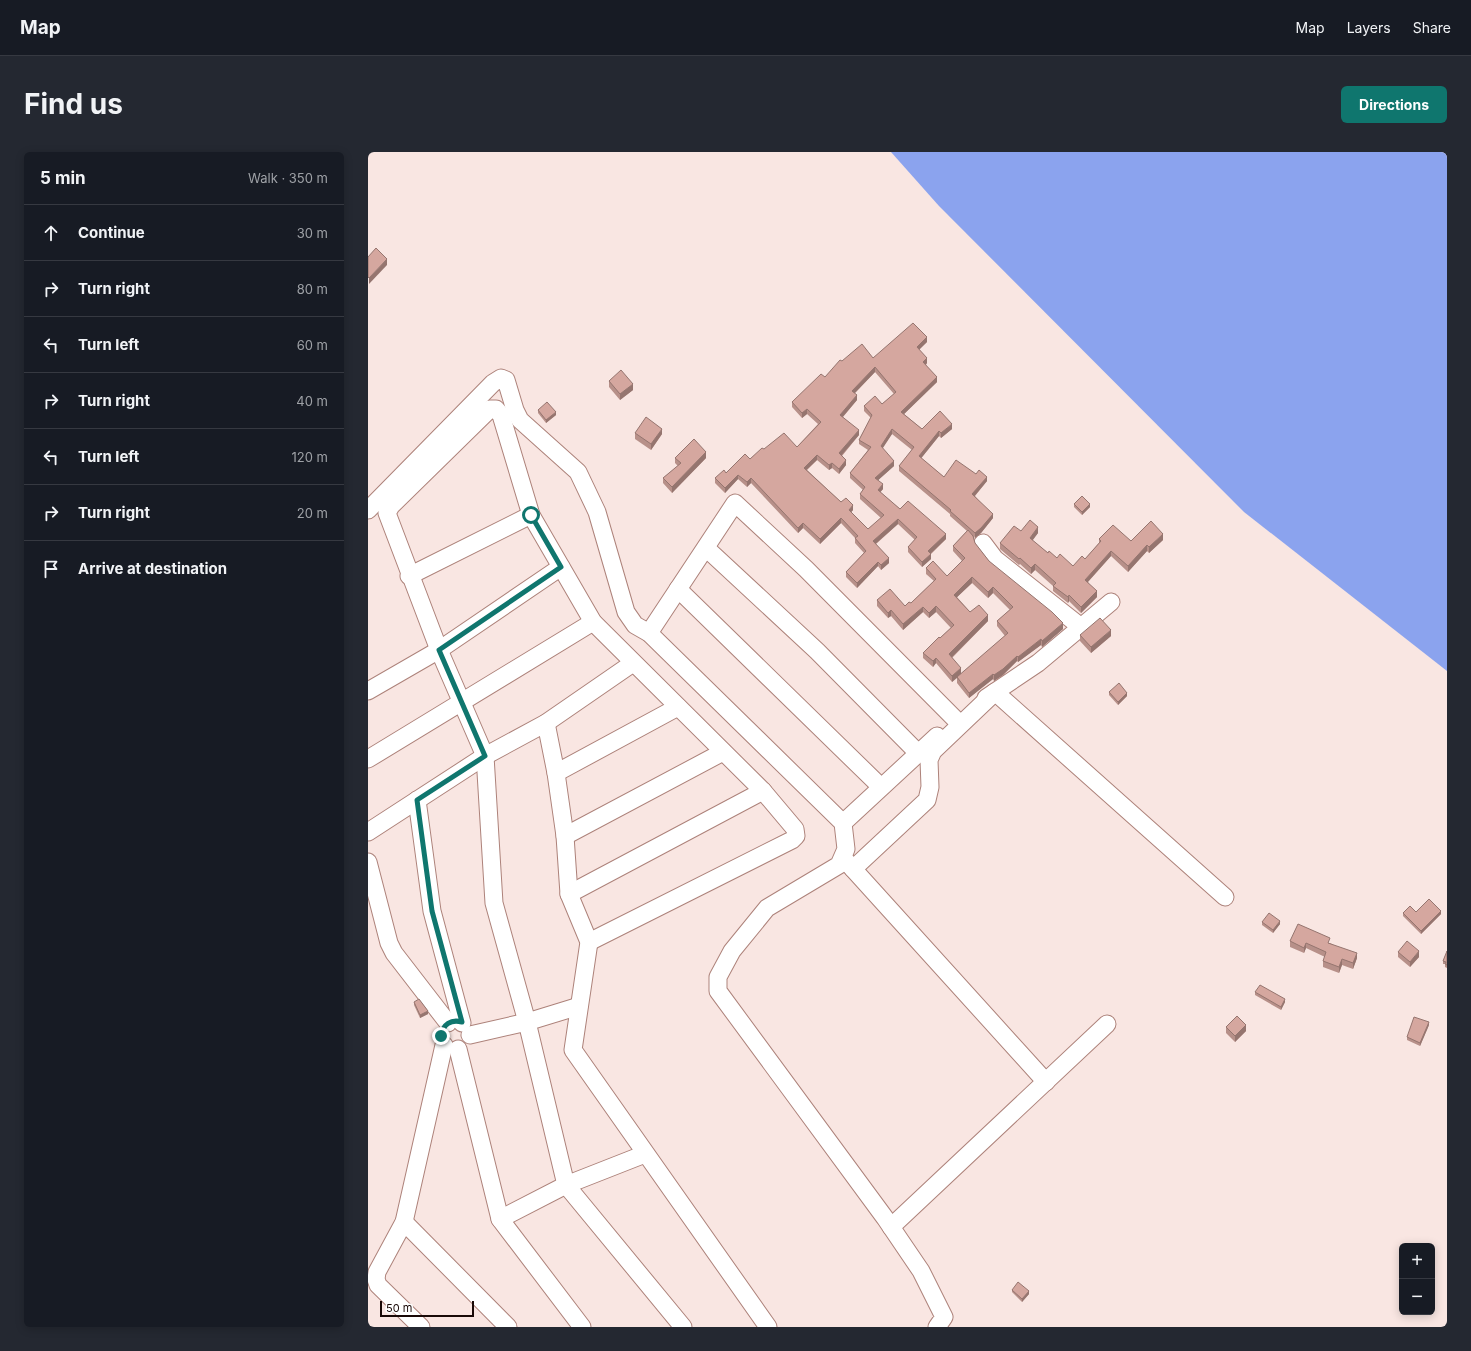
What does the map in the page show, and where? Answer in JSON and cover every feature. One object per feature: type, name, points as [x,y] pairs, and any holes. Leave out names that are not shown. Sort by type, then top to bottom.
[{"type":"street","points":[[368,510],[493,383],[501,378],[506,380],[515,410],[520,420],[578,472],[597,512],[626,612],[635,625],[649,633],[843,823],[848,863],[1046,1082]]},
{"type":"street","points":[[589,942],[792,840],[796,836],[794,829],[763,791],[593,622],[531,515],[501,415],[496,409],[490,409],[391,506],[387,513],[409,576],[485,756],[494,903],[527,1022],[566,1185],[683,1327]]},
{"type":"street","points":[[649,633],[735,503],[806,569],[955,719]]},
{"type":"street","points":[[409,576],[531,515]]},
{"type":"street","points":[[984,543],[995,559],[1081,627]]},
{"type":"street","points":[[706,548],[817,651],[918,753]]},
{"type":"street","points":[[368,691],[439,650],[561,567]]},
{"type":"street","points":[[678,589],[881,787]]},
{"type":"street","points":[[843,823],[955,719],[1038,663],[1111,602]]},
{"type":"street","points":[[368,759],[593,622]]},
{"type":"street","points":[[368,832],[485,756],[546,723],[633,663]]},
{"type":"street","points":[[937,1327],[944,1318],[921,1271],[891,1227],[718,991],[718,977],[732,951],[767,908],[839,865],[848,863],[927,800],[930,787],[929,760],[933,751],[995,692]]},
{"type":"street","points":[[995,692],[1225,897]]},
{"type":"street","points":[[556,773],[678,707]]},
{"type":"street","points":[[546,723],[556,773],[565,836],[569,894],[589,942],[573,1050],[768,1327]]},
{"type":"street","points":[[565,836],[723,752]]},
{"type":"street","points":[[569,894],[763,791]]},
{"type":"street","points":[[417,800],[432,911],[460,1027],[466,1044],[451,1047]]},
{"type":"street","points":[[368,862],[389,943],[394,953],[460,1027]]},
{"type":"street","points":[[579,1006],[527,1022],[460,1027],[442,1031],[442,1041],[451,1047],[500,1219],[582,1327]]},
{"type":"street","points":[[891,1227],[1107,1024]]},
{"type":"street","points":[[421,1327],[378,1285],[376,1279],[377,1272],[404,1222],[451,1047]]},
{"type":"street","points":[[500,1219],[566,1185],[645,1154]]},
{"type":"street","points":[[404,1222],[508,1327]]},
{"type":"water","points":[[891,152],[1447,152],[1447,671],[1244,512],[939,206]]},
{"type":"building","points":[[376,248],[387,259],[369,278],[368,257]]},
{"type":"building","points":[[913,323],[927,337],[917,347],[927,358],[923,362],[937,377],[901,412],[922,429],[940,411],[952,424],[941,433],[939,431],[919,456],[944,477],[956,460],[976,474],[979,470],[987,477],[972,494],[993,514],[975,533],[950,511],[951,510],[899,466],[914,447],[892,429],[881,446],[894,461],[875,478],[883,484],[878,490],[900,509],[908,501],[946,534],[928,551],[931,554],[922,562],[908,547],[917,537],[898,519],[873,541],[889,558],[881,565],[878,562],[857,583],[846,572],[866,551],[855,538],[858,536],[841,518],[820,539],[803,523],[798,528],[751,478],[747,482],[738,475],[725,488],[715,478],[724,470],[726,473],[745,454],[750,459],[762,448],[764,449],[784,433],[797,447],[821,422],[807,409],[802,413],[792,402],[821,374],[825,377],[840,360],[842,361],[862,344],[873,358]],"holes":[[[875,367],[896,392],[882,404],[875,396],[864,406],[872,415],[859,440],[871,447],[850,473],[865,487],[860,494],[884,515],[868,529],[849,510],[853,505],[846,498],[841,502],[804,468],[817,455],[829,465],[832,463],[839,469],[846,460],[839,453],[859,430],[840,415],[857,395],[852,391]]]},
{"type":"building","points":[[621,370],[633,384],[620,394],[609,381]]},
{"type":"building","points":[[547,402],[556,412],[546,420],[538,410]]},
{"type":"building","points":[[646,417],[662,429],[651,444],[635,433]]},
{"type":"building","points":[[694,439],[706,452],[672,487],[663,478],[681,463],[675,458]]},
{"type":"building","points":[[1082,496],[1090,504],[1082,512],[1074,504]]},
{"type":"building","points":[[1030,520],[1038,527],[1030,538],[1048,553],[1049,551],[1057,558],[1060,554],[1073,566],[1082,556],[1085,559],[1101,541],[1099,539],[1113,525],[1131,541],[1151,521],[1163,534],[1149,547],[1147,545],[1128,566],[1111,551],[1085,580],[1097,591],[1081,607],[1069,595],[1068,597],[1053,586],[1056,583],[1035,564],[1031,568],[1000,543],[1014,526],[1021,531]]},
{"type":"building","points":[[968,530],[973,536],[975,543],[989,561],[1052,612],[1063,623],[1042,641],[1041,639],[1018,657],[1017,656],[1003,669],[994,675],[993,674],[969,693],[957,677],[1008,633],[997,621],[1013,607],[993,587],[988,592],[972,577],[954,595],[970,612],[979,605],[988,615],[949,654],[961,668],[952,676],[936,658],[933,661],[923,653],[954,625],[936,606],[929,613],[923,607],[903,624],[891,610],[888,613],[877,600],[890,589],[905,606],[909,602],[911,603],[936,579],[926,568],[933,561],[947,576],[965,558],[953,546]]},
{"type":"building","points":[[1100,618],[1111,630],[1091,647],[1080,635]]},
{"type":"building","points":[[1119,683],[1127,693],[1118,702],[1109,692]]},
{"type":"building","points":[[1429,899],[1441,911],[1421,931],[1403,913],[1410,906],[1416,912]]},
{"type":"building","points":[[1269,913],[1280,921],[1273,930],[1262,922]]},
{"type":"building","points":[[1298,924],[1330,938],[1328,943],[1357,953],[1353,963],[1342,959],[1339,967],[1323,961],[1326,952],[1306,943],[1304,948],[1290,941]]},
{"type":"building","points":[[1407,941],[1419,951],[1410,962],[1398,952]]},
{"type":"building","points":[[1447,951],[1447,965],[1445,964],[1446,962],[1443,961]]},
{"type":"building","points":[[1260,985],[1285,999],[1281,1007],[1255,992]]},
{"type":"building","points":[[419,999],[428,1011],[420,1015],[414,1002]]},
{"type":"building","points":[[1237,1016],[1246,1025],[1235,1036],[1226,1027]]},
{"type":"building","points":[[1414,1017],[1429,1022],[1420,1043],[1407,1037]]},
{"type":"building","points":[[1018,1282],[1029,1291],[1022,1299],[1012,1290]]},
{"type":"route","points":[[441,1036],[444,1026],[448,1023],[452,1021],[462,1022],[432,911],[417,800],[485,756],[439,650],[561,567],[531,515]]}]
